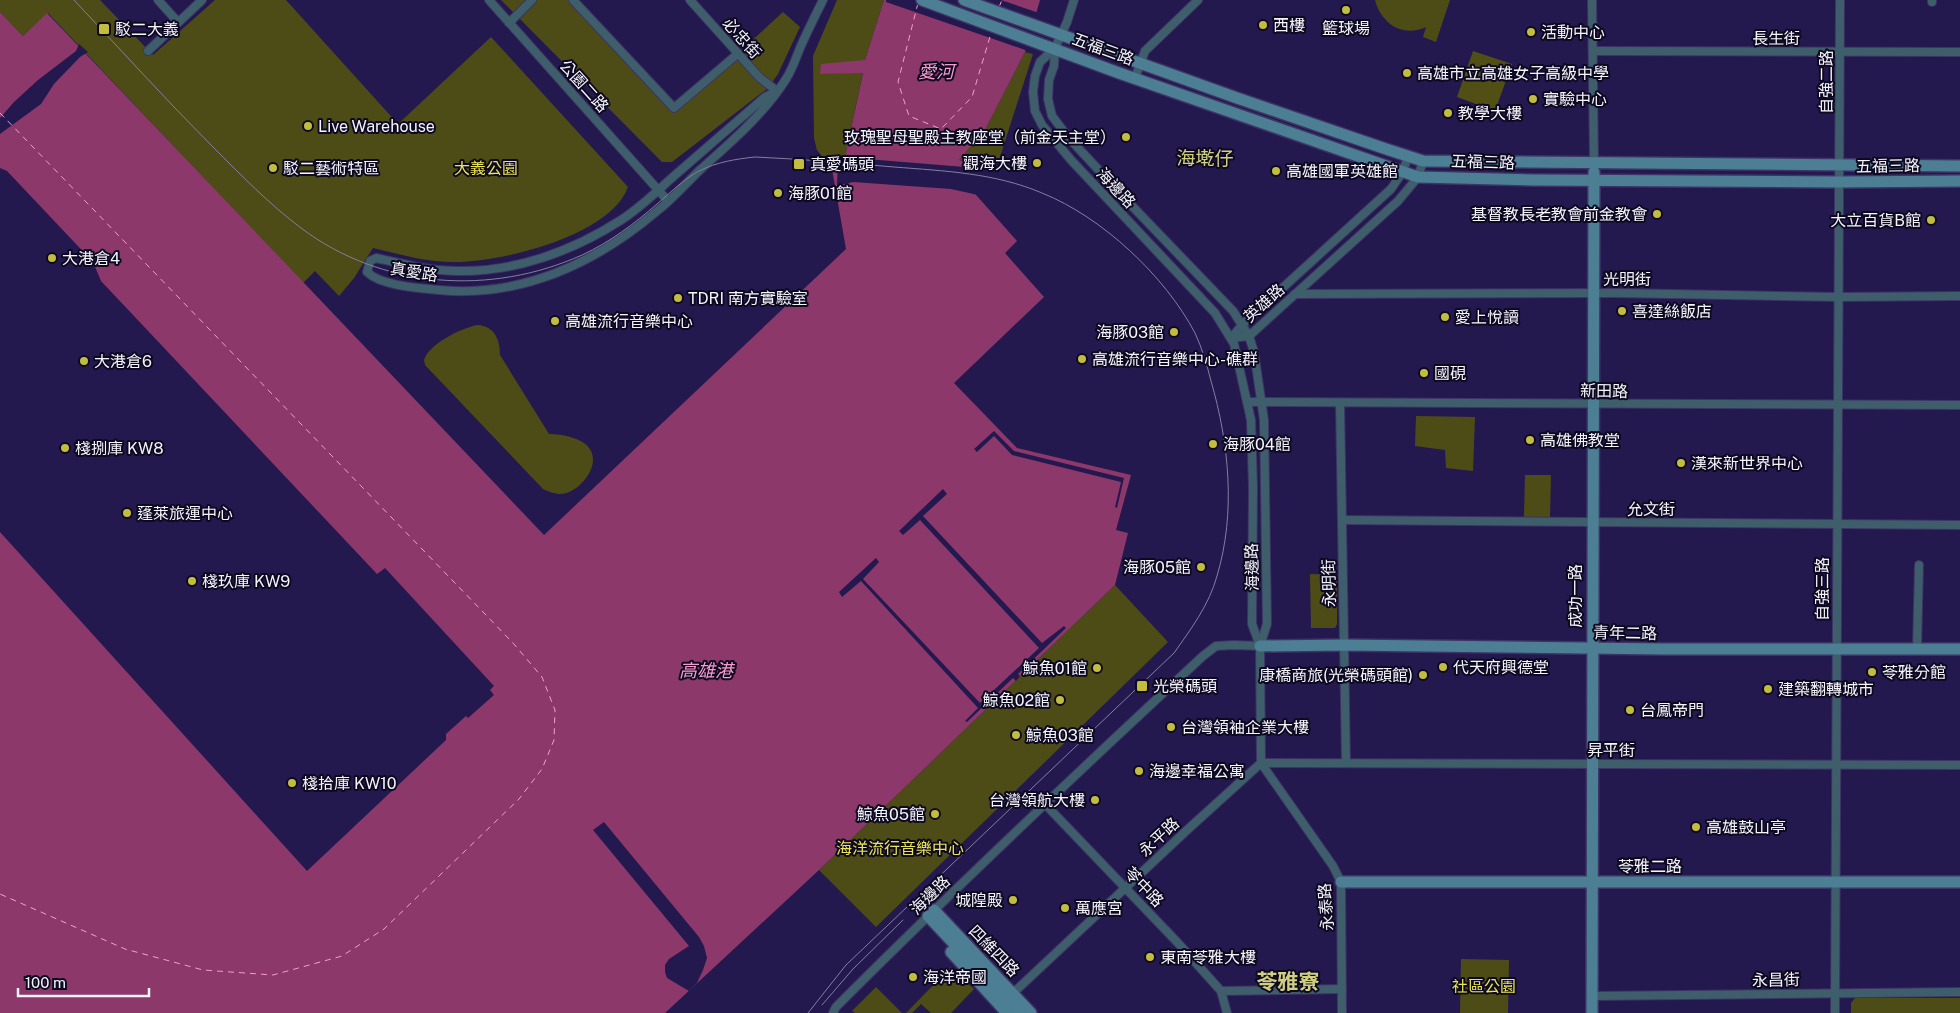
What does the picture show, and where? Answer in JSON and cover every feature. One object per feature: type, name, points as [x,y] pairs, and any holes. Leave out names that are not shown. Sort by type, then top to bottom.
[{"type":"street","points":[[158,0],[178,22]]},
{"type":"street","points":[[148,51],[202,0]]},
{"type":"street","name":"公園二路","points":[[489,0],[660,189],[668,201]]},
{"type":"street","points":[[509,23],[532,0]]},
{"type":"street","points":[[573,0],[674,108],[734,57]]},
{"type":"street","name":"必忠街","points":[[690,0],[763,82],[777,91]]},
{"type":"street","points":[[668,201],[765,107],[787,78],[823,0]]},
{"type":"street","name":"五福三路","points":[[922,0],[1135,78],[1402,173],[1418,177],[1532,180],[1960,181]]},
{"type":"street","name":"五福三路","points":[[964,0],[1408,157],[1424,161],[1960,166]]},
{"type":"street","points":[[1055,48],[1074,0]]},
{"type":"street","points":[[1135,78],[1145,51],[1198,0]]},
{"type":"street","points":[[1592,0],[1594,163]]},
{"type":"street","name":"自強二路","points":[[1838,164],[1840,0]]},
{"type":"street","name":"海邊路","points":[[1055,48],[1048,100],[1052,116],[1068,137],[1233,311],[1249,336],[1254,352],[1264,420],[1267,624],[1260,646]]},
{"type":"street","name":"海邊路","points":[[1055,48],[1040,62],[1035,76],[1033,92],[1035,111],[1042,125],[1071,160],[1215,313],[1231,338],[1238,358],[1251,420],[1253,487],[1252,624],[1260,646]]},
{"type":"street","name":"長生街","points":[[1593,51],[1960,52]]},
{"type":"street","points":[[660,189],[765,97],[777,91]]},
{"type":"street","name":"英雄路","points":[[1231,338],[1243,324],[1391,189],[1402,173],[1408,157]]},
{"type":"street","name":"英雄路","points":[[1231,338],[1249,336],[1398,200],[1418,177],[1424,161]]},
{"type":"street","name":"成功一路","points":[[1592,1013],[1594,163]]},
{"type":"street","name":"自強三路","points":[[1835,1013],[1836,524],[1839,405],[1838,164]]},
{"type":"street","name":"真愛路","points":[[660,189],[623,219],[601,232],[576,245],[535,260],[493,269],[457,271],[419,267],[376,258],[370,261],[368,272],[376,279],[426,289],[460,292],[487,291],[525,283],[557,274],[601,253],[630,234],[668,201]]},
{"type":"street","name":"光明街","points":[[1295,294],[1593,293],[1960,296]]},
{"type":"street","name":"新田路","points":[[1247,402],[1960,405]]},
{"type":"street","name":"永明街","points":[[1340,403],[1346,763]]},
{"type":"street","name":"允文街","points":[[1342,520],[1960,525]]},
{"type":"street","points":[[1917,649],[1919,565]]},
{"type":"street","name":"海邊路","points":[[837,1011],[928,916],[1044,804],[1216,646],[1260,646]]},
{"type":"street","points":[[1260,646],[1261,763]]},
{"type":"street","name":"青年二路","points":[[1260,646],[1960,649]]},
{"type":"street","name":"昇平街","points":[[1261,763],[1960,765]]},
{"type":"street","name":"永泰路","points":[[1261,763],[1333,866],[1341,882],[1342,1013]]},
{"type":"street","name":"永平路","points":[[1004,1005],[1125,887],[1261,763]]},
{"type":"street","name":"苓中路","points":[[1044,804],[1125,887],[1222,992],[1228,1013]]},
{"type":"street","name":"苓雅二路","points":[[1341,882],[1960,882]]},
{"type":"street","name":"四維四路","points":[[928,916],[1004,1005],[1019,1013]]},
{"type":"street","name":"四維四路","points":[[928,916],[1004,1005],[1031,1013]]},
{"type":"street","points":[[1222,992],[1342,989]]},
{"type":"street","name":"永昌街","points":[[1592,996],[1960,992]]},
{"type":"green space","name":"大義公園","points":[[0,0],[100,0],[153,55],[215,0],[286,0],[398,124],[491,37],[628,187],[617,204],[600,220],[577,233],[524,252],[497,258],[442,262],[373,248],[354,278],[339,296],[315,271],[303,283],[48,13],[23,36],[0,12]]},
{"type":"green space","points":[[501,0],[574,0],[674,108],[783,12],[800,27],[778,74],[768,88],[672,162],[662,162]]},
{"type":"green space","points":[[837,0],[884,0],[865,60],[821,74],[863,72],[845,157],[832,169],[817,150],[814,138],[813,56]]},
{"type":"green space","points":[[1375,0],[1450,0],[1436,42],[1423,37],[1426,27],[1409,31],[1387,22]]},
{"type":"green space","points":[[1025,52],[1033,54],[998,163],[959,160],[985,130]]},
{"type":"green space","points":[[477,325],[488,328],[495,335],[499,344],[500,355],[549,434],[579,440],[591,451],[593,458],[589,473],[585,480],[572,491],[558,494],[543,489],[425,365],[424,360],[432,348],[454,333]]},
{"type":"green space","points":[[1416,416],[1475,417],[1473,471],[1446,468],[1445,450],[1415,446]]},
{"type":"green space","points":[[1525,475],[1551,475],[1550,517],[1524,517]]},
{"type":"green space","points":[[1310,574],[1337,575],[1337,624],[1335,628],[1311,628]]},
{"type":"green space","name":"海洋流行音樂中心","points":[[1115,585],[1168,642],[876,927],[819,870]]},
{"type":"green space","name":"社區公園","points":[[1461,959],[1509,960],[1508,1013],[1460,1013]]},
{"type":"green space","points":[[951,967],[974,989],[951,1013],[931,1013],[921,1004],[912,1013],[906,1013]]},
{"type":"green space","points":[[876,987],[902,1013],[855,1013],[852,1011]]},
{"type":"green space","points":[[1855,998],[1960,998],[1960,1013],[1851,1013],[1851,1003]]},
{"type":"shaded area","points":[[1473,51],[1512,64],[1495,111],[1457,97]]},
{"type":"water","name":"高雄港","points":[[884,0],[1040,0],[1025,52],[985,130],[959,160],[976,164],[969,187],[1017,241],[1005,253],[1044,297],[954,383],[1017,448],[1131,475],[1116,530],[1128,533],[1115,585],[819,870],[665,1013],[0,1013],[0,532],[307,871],[446,740],[446,734],[494,695],[490,690],[494,686],[385,568],[377,574],[101,281],[93,262],[7,171],[0,168],[0,12],[23,36],[47,13],[544,535],[846,249],[832,169],[845,157],[863,73],[820,74],[821,64],[865,60]]},
{"type":"pier","points":[[886,0],[1001,0],[1039,13],[1028,51],[886,2]]},
{"type":"pier","points":[[79,44],[88,52],[80,57],[54,84],[41,104],[0,134],[0,118],[14,102],[38,80],[76,51]]},
{"type":"pier","points":[[842,157],[977,168],[972,186],[978,195],[951,189],[853,182],[837,186],[838,160]]},
{"type":"pier","points":[[994,431],[1014,451],[1124,478],[1117,508],[1115,507],[1121,482],[1012,455],[994,436],[977,452],[974,449]]},
{"type":"pier","points":[[943,489],[947,494],[923,516],[1042,643],[1064,626],[1066,628],[1018,674],[1020,676],[1016,681],[1013,678],[967,722],[965,721],[978,708],[861,581],[842,597],[839,592],[876,558],[879,562],[863,579],[980,703],[1039,648],[920,520],[903,535],[899,531]]},
{"type":"pier","points":[[604,822],[699,937],[704,946],[707,958],[703,970],[697,983],[689,991],[667,978],[665,965],[669,959],[689,946],[593,830]]},
{"type":"ferry route","points":[[999,7],[1002,0]]},
{"type":"ferry route","points":[[918,3],[898,82],[909,116],[941,129],[972,97],[992,30]]},
{"type":"ferry route","points":[[0,113],[513,643],[542,677],[555,710],[554,740],[542,769],[519,799],[384,929],[342,956],[273,975],[203,970],[125,949],[0,894]]},
{"type":"tram line","points":[[74,0],[195,129],[289,219],[333,248],[366,264],[402,274],[438,280],[474,281],[511,277],[547,268],[582,255],[612,238],[640,219],[693,174],[727,161],[755,157],[970,174],[1024,186],[1065,204],[1087,217],[1130,251],[1167,290],[1195,333],[1202,351],[1217,405],[1226,453],[1228,478],[1227,528],[1214,587],[1193,626],[1174,653],[846,965],[808,1013]]},
{"type":"tram line","points":[[822,1005],[853,969],[903,920]]},
{"type":"place","name":"籃球場","points":[[1346,10]]},
{"type":"place","name":"西樓","points":[[1263,25]]},
{"type":"place","name":"駁二大義","points":[[104,29]]},
{"type":"place","name":"活動中心","points":[[1531,32]]},
{"type":"place","name":"高雄市立高雄女子高級中學","points":[[1407,73]]},
{"type":"place","name":"實驗中心","points":[[1533,99]]},
{"type":"place","name":"教學大樓","points":[[1448,113]]},
{"type":"place","name":"Live Warehouse","points":[[308,126]]},
{"type":"place","name":"玫瑰聖母聖殿主教座堂（前金天主堂）","points":[[1126,137]]},
{"type":"place","name":"觀海大樓","points":[[1037,163]]},
{"type":"place","name":"真愛碼頭","points":[[799,164]]},
{"type":"place","name":"駁二藝術特區","points":[[273,168]]},
{"type":"place","name":"高雄國軍英雄館","points":[[1276,171]]},
{"type":"place","name":"海豚01館","points":[[778,193]]},
{"type":"place","name":"基督教長老教會前金教會","points":[[1657,214]]},
{"type":"place","name":"大立百貨B館","points":[[1931,220]]},
{"type":"place","name":"大港倉4","points":[[52,258]]},
{"type":"place","name":"TDRI 南方實驗室","points":[[678,298]]},
{"type":"place","name":"喜達絲飯店","points":[[1622,311]]},
{"type":"place","name":"愛上悅讀","points":[[1445,317]]},
{"type":"place","name":"高雄流行音樂中心","points":[[555,321]]},
{"type":"place","name":"海豚03館","points":[[1174,332]]},
{"type":"place","name":"高雄流行音樂中心-礁群","points":[[1082,359]]},
{"type":"place","name":"大港倉6","points":[[84,361]]},
{"type":"place","name":"國硯","points":[[1424,373]]},
{"type":"place","name":"高雄佛教堂","points":[[1530,440]]},
{"type":"place","name":"海豚04館","points":[[1213,444]]},
{"type":"place","name":"棧捌庫 KW8","points":[[65,448]]},
{"type":"place","name":"漢來新世界中心","points":[[1681,463]]},
{"type":"place","name":"蓬萊旅運中心","points":[[127,513]]},
{"type":"place","name":"海豚05館","points":[[1201,567]]},
{"type":"place","name":"棧玖庫 KW9","points":[[192,581]]},
{"type":"place","name":"代天府興德堂","points":[[1443,667]]},
{"type":"place","name":"鯨魚01館","points":[[1097,668]]},
{"type":"place","name":"苓雅分館","points":[[1872,672]]},
{"type":"place","name":"康橋商旅(光榮碼頭館)","points":[[1423,675]]},
{"type":"place","name":"光榮碼頭","points":[[1142,686]]},
{"type":"place","name":"建築翻轉城市","points":[[1768,689]]},
{"type":"place","name":"鯨魚02館","points":[[1060,700]]},
{"type":"place","name":"台鳳帝門","points":[[1630,710]]},
{"type":"place","name":"台灣領袖企業大樓","points":[[1171,727]]},
{"type":"place","name":"鯨魚03館","points":[[1016,735]]},
{"type":"place","name":"海邊幸福公寓","points":[[1139,771]]},
{"type":"place","name":"棧拾庫 KW10","points":[[292,783]]},
{"type":"place","name":"台灣領航大樓","points":[[1095,800]]},
{"type":"place","name":"鯨魚05館","points":[[935,814]]},
{"type":"place","name":"高雄鼓山亭","points":[[1696,827]]},
{"type":"place","name":"城隍殿","points":[[1013,900]]},
{"type":"place","name":"萬應宮","points":[[1065,908]]},
{"type":"place","name":"東南苓雅大樓","points":[[1150,957]]},
{"type":"place","name":"海洋帝國","points":[[913,977]]},
{"type":"district","name":"海墘仔","points":[[1205,158]]},
{"type":"district","name":"苓雅寮","points":[[1288,981]]},
{"type":"water label","name":"愛河","points":[[936,71]]}]
